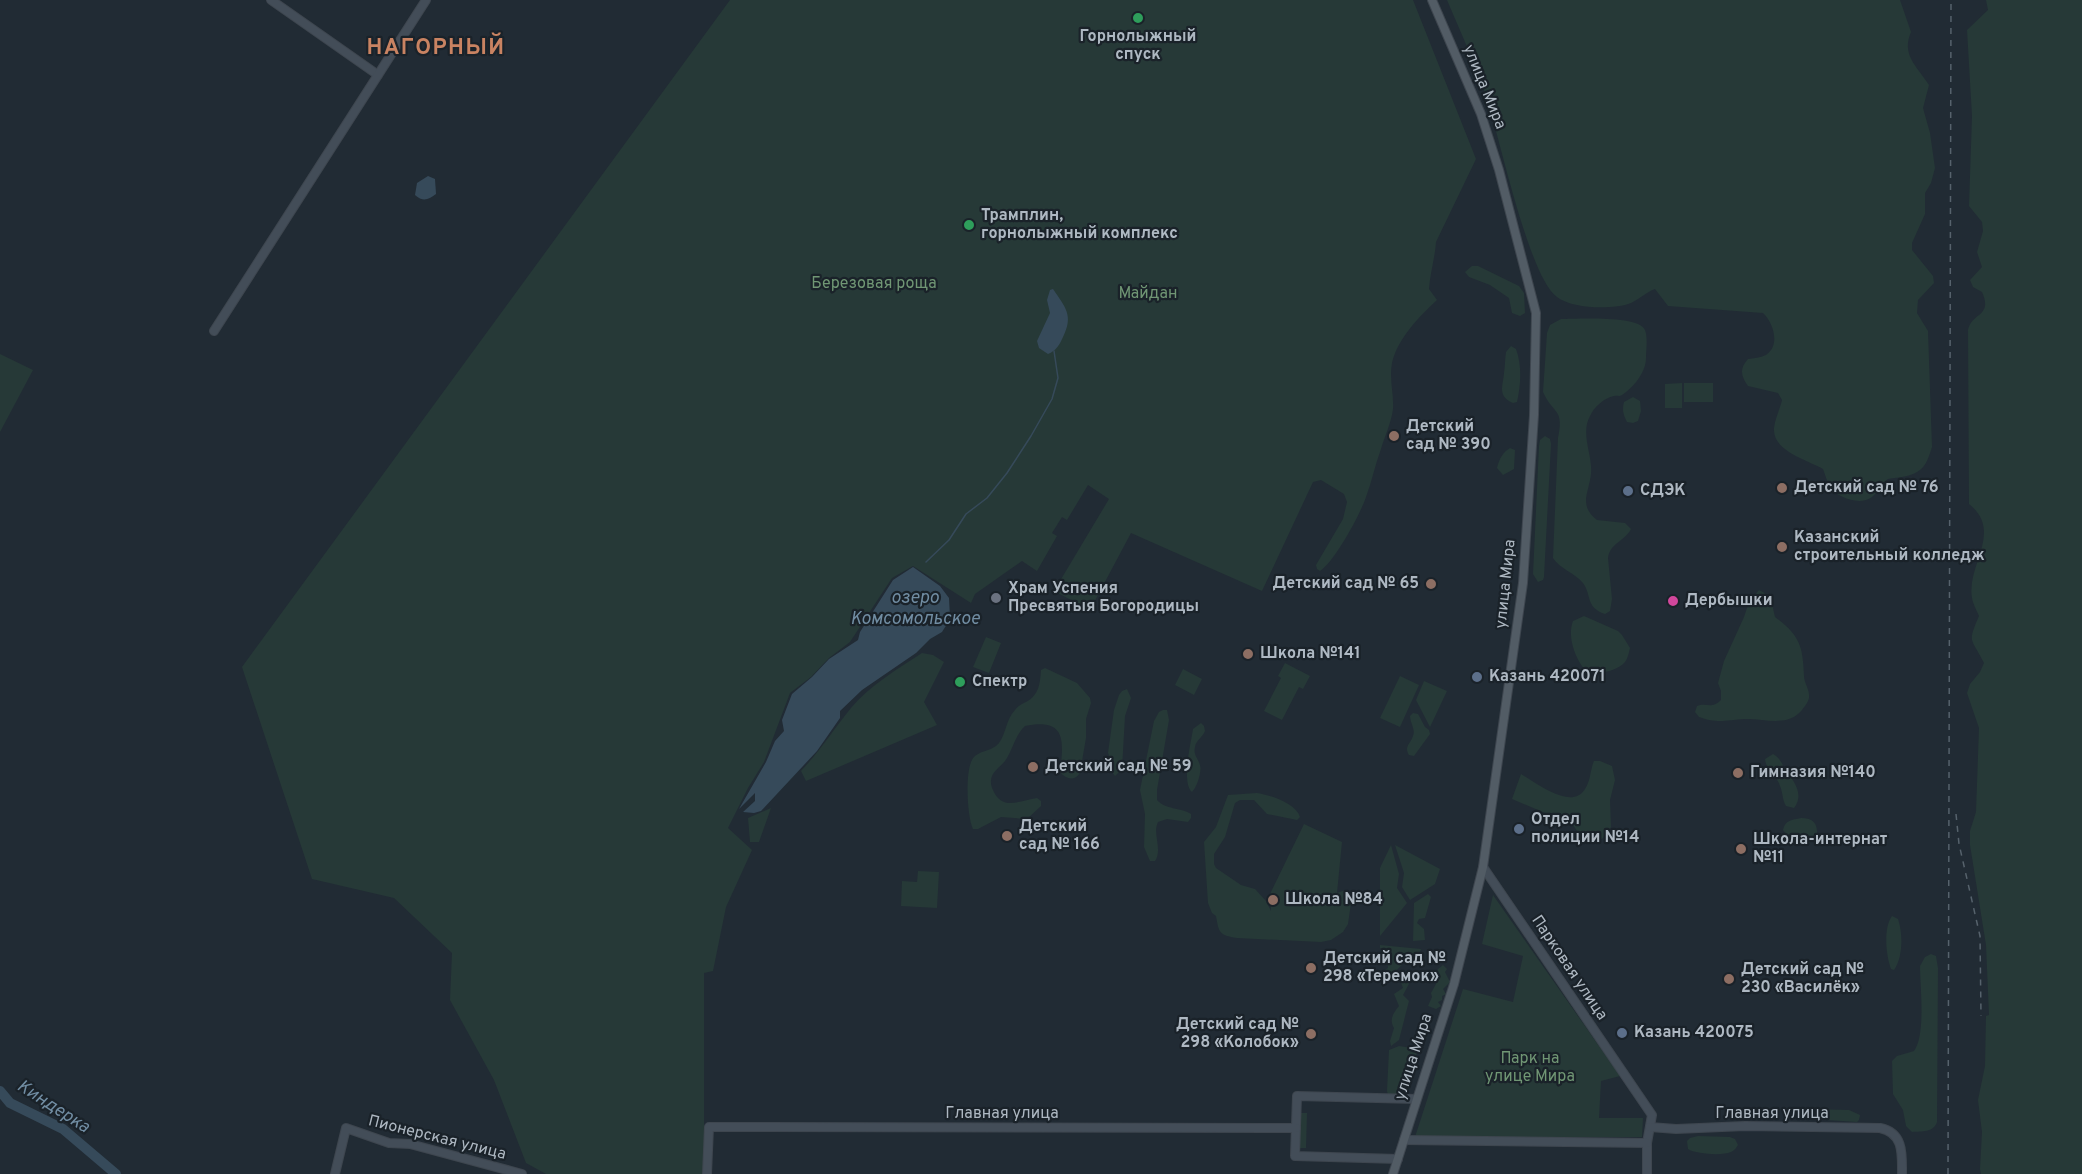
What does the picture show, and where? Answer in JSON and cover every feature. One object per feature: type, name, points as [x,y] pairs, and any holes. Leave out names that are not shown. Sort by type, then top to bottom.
[{"type":"main road","name":"улица Мира","points":[[1393,1174],[1454,984],[1483,867],[1523,583],[1534,415],[1536,313],[1499,170],[1481,114],[1432,0]]},
{"type":"street","points":[[271,0],[378,75]]},
{"type":"street","points":[[214,331],[426,0]]},
{"type":"street","name":"Парковая улица","points":[[1483,867],[1652,1115],[1650,1127]]},
{"type":"street","points":[[1398,1159],[1295,1156],[1297,1096],[1416,1100]]},
{"type":"street","name":"Главная улица","points":[[707,1174],[709,1127],[1296,1128]]},
{"type":"street","points":[[1647,1174],[1647,1143],[1650,1127]]},
{"type":"street","name":"Главная улица","points":[[1650,1127],[1880,1128],[1893,1133],[1901,1146],[1902,1174]]},
{"type":"street","name":"Пионерская улица","points":[[335,1174],[346,1128],[381,1141],[410,1144],[522,1174]]},
{"type":"street","points":[[1404,1140],[1647,1143]]},
{"type":"green space","name":"Березовая роща","points":[[730,0],[1413,0],[1476,159],[1436,242],[1429,289],[1437,300],[1410,328],[1399,345],[1392,363],[1392,414],[1366,497],[1346,537],[1326,566],[1320,571],[1316,565],[1343,519],[1347,502],[1344,494],[1321,480],[1313,482],[1262,591],[1131,533],[1090,610],[1054,591],[1109,499],[1088,485],[1067,520],[1062,517],[1052,533],[1057,536],[1037,571],[1022,561],[975,594],[971,603],[913,566],[892,578],[850,642],[790,693],[764,762],[728,828],[752,850],[726,907],[713,971],[704,973],[704,1174],[546,1174],[526,1163],[494,1080],[450,1000],[452,953],[394,898],[312,879],[242,667]]},
{"type":"green space","points":[[1447,0],[1900,0],[1911,32],[1908,40],[1909,54],[1929,85],[1923,108],[1930,133],[1935,168],[1931,183],[1925,193],[1925,214],[1912,243],[1912,250],[1933,276],[1934,283],[1918,300],[1917,313],[1928,331],[1932,447],[1928,460],[1922,468],[1909,475],[1888,479],[1872,497],[1856,501],[1834,491],[1823,469],[1784,449],[1775,436],[1774,428],[1782,400],[1778,393],[1748,386],[1742,372],[1748,359],[1766,355],[1771,351],[1774,334],[1770,322],[1763,313],[1668,306],[1655,289],[1631,303],[1614,307],[1582,306],[1557,297],[1546,284],[1535,262],[1515,202],[1485,93]]},
{"type":"green space","points":[[1986,0],[2082,0],[2082,1174],[1981,1174],[1980,1169],[1982,1132],[1978,1100],[1985,1066],[1986,1016],[1989,1015],[1986,945],[1970,845],[1970,831],[1976,812],[1979,728],[1967,693],[1970,684],[1984,663],[1972,640],[1979,616],[1973,600],[1972,586],[1984,537],[1979,515],[1969,504],[1968,330],[1973,320],[1983,310],[1985,300],[1982,292],[1973,287],[1970,280],[1982,267],[1977,252],[1983,231],[1982,222],[1969,206],[1972,116],[1967,30],[1988,10]]},
{"type":"green space","points":[[1472,266],[1478,266],[1519,286],[1524,293],[1525,313],[1520,316],[1512,313],[1509,298],[1490,285],[1469,277],[1465,272]]},
{"type":"green space","points":[[1561,319],[1620,320],[1640,325],[1645,330],[1647,344],[1644,369],[1631,388],[1622,395],[1610,397],[1600,403],[1592,413],[1586,430],[1591,467],[1586,498],[1588,509],[1597,520],[1625,523],[1631,529],[1609,553],[1612,599],[1610,611],[1605,614],[1594,608],[1583,583],[1553,558],[1560,421],[1557,412],[1543,392],[1547,333],[1550,325]]},
{"type":"green space","points":[[1511,346],[1516,349],[1520,375],[1517,402],[1513,403],[1505,397],[1502,390],[1506,352]]},
{"type":"green space","points":[[0,354],[33,370],[0,432]]},
{"type":"green space","points":[[1682,383],[1682,408],[1665,408],[1665,384]]},
{"type":"green space","points":[[1684,383],[1713,383],[1713,402],[1684,402]]},
{"type":"green space","points":[[1633,397],[1640,401],[1641,411],[1638,421],[1633,423],[1627,422],[1623,410],[1624,402]]},
{"type":"green space","points":[[1545,436],[1550,439],[1551,444],[1544,577],[1538,582],[1533,574],[1539,446],[1540,440]]},
{"type":"green space","points":[[1510,448],[1515,450],[1514,469],[1503,475],[1497,468],[1503,454]]},
{"type":"green space","points":[[1759,590],[1769,598],[1775,617],[1790,629],[1801,648],[1804,679],[1809,692],[1808,702],[1796,716],[1775,721],[1745,719],[1717,721],[1699,717],[1695,712],[1697,706],[1714,705],[1721,700],[1718,683],[1724,661],[1749,602]]},
{"type":"green space","points":[[1584,616],[1622,635],[1630,648],[1626,660],[1617,668],[1606,672],[1585,670],[1578,659],[1572,640],[1571,627],[1573,621]]},
{"type":"green space","points":[[986,637],[1001,643],[989,673],[973,667]]},
{"type":"green space","points":[[922,653],[933,655],[944,662],[924,702],[937,725],[806,781],[801,771],[859,700],[885,678]]},
{"type":"green space","points":[[1285,663],[1310,676],[1303,689],[1299,687],[1282,720],[1264,711],[1281,678],[1278,676]]},
{"type":"green space","points":[[1045,668],[1077,683],[1090,698],[1080,773],[1075,778],[1070,778],[1060,772],[1061,741],[1055,729],[1048,725],[1038,724],[1025,726],[1007,758],[993,774],[991,785],[1001,801],[1012,803],[1037,798],[1041,801],[1041,806],[1027,819],[1001,817],[978,829],[973,829],[969,815],[968,794],[968,774],[972,760],[977,754],[999,743],[1012,714],[1036,692],[1041,670]]},
{"type":"green space","points":[[1183,669],[1202,679],[1194,695],[1175,685]]},
{"type":"green space","points":[[1400,676],[1419,685],[1400,727],[1380,718]]},
{"type":"green space","points":[[1424,681],[1447,691],[1430,727],[1416,700]]},
{"type":"green space","points":[[1127,689],[1131,698],[1125,716],[1122,769],[1115,776],[1108,753],[1114,710],[1119,695]]},
{"type":"green space","points":[[1167,710],[1169,720],[1157,800],[1191,814],[1191,818],[1188,822],[1167,819],[1158,822],[1156,831],[1158,852],[1155,861],[1150,861],[1144,847],[1145,814],[1140,790],[1154,721],[1159,712]]},
{"type":"green space","points":[[1413,713],[1418,714],[1430,734],[1414,756],[1409,755],[1407,750],[1414,734],[1410,716]]},
{"type":"green space","points":[[1201,723],[1205,731],[1197,742],[1195,750],[1200,771],[1192,792],[1187,780],[1188,762],[1193,729]]},
{"type":"green space","points":[[1773,754],[1780,760],[1797,787],[1798,798],[1794,808],[1786,806],[1779,782],[1766,764],[1765,759]]},
{"type":"green space","points":[[1594,761],[1612,766],[1615,780],[1610,800],[1611,827],[1603,838],[1592,844],[1584,841],[1573,825],[1512,799],[1521,774],[1554,793],[1572,797],[1579,795],[1587,786]]},
{"type":"green space","name":"Школа №84","points":[[1257,793],[1288,804],[1298,812],[1300,817],[1297,820],[1267,814],[1254,800],[1240,800],[1235,803],[1225,837],[1214,854],[1216,868],[1241,885],[1255,889],[1266,901],[1271,911],[1270,894],[1304,824],[1342,842],[1337,893],[1345,890],[1351,903],[1348,924],[1343,932],[1331,940],[1321,942],[1237,938],[1227,936],[1219,930],[1216,916],[1212,913],[1208,903],[1204,842],[1216,827],[1228,795]]},
{"type":"green space","points":[[771,808],[759,842],[750,842],[748,818]]},
{"type":"green space","points":[[1801,818],[1812,820],[1817,828],[1817,836],[1808,844],[1793,843],[1783,830],[1787,822]]},
{"type":"green space","points":[[1391,845],[1399,874],[1397,888],[1407,903],[1380,936],[1380,868]]},
{"type":"green space","points":[[1395,845],[1440,869],[1435,884],[1410,900],[1402,887],[1404,873]]},
{"type":"green space","points":[[918,871],[939,872],[937,908],[901,906],[902,881],[917,882]]},
{"type":"green space","points":[[1428,894],[1431,897],[1425,918],[1419,919],[1417,923],[1424,929],[1425,940],[1413,941],[1414,903]]},
{"type":"green space","name":"Парк на улице Мира","points":[[1493,895],[1620,1076],[1601,1081],[1599,1118],[1643,1118],[1642,1137],[1415,1137],[1463,989],[1513,1002],[1523,956],[1482,944]]},
{"type":"green space","points":[[1892,916],[1898,919],[1901,931],[1901,952],[1894,970],[1891,969],[1889,963],[1886,942],[1887,928]]},
{"type":"green space","points":[[1380,945],[1421,949],[1420,952],[1411,955],[1381,987],[1382,972],[1388,968],[1386,950],[1380,948]]},
{"type":"green space","points":[[1931,954],[1936,956],[1938,968],[1937,1122],[1930,1130],[1912,1132],[1906,1126],[1903,1110],[1893,1094],[1892,1061],[1897,1056],[1914,1051],[1918,1044],[1921,1022],[1920,966],[1925,957]]},
{"type":"green space","points":[[1443,965],[1447,969],[1445,972],[1450,982],[1443,989],[1446,994],[1438,1002],[1441,1006],[1436,1009],[1428,1006],[1436,984],[1434,979],[1438,969]]},
{"type":"green space","points":[[1406,977],[1410,982],[1403,995],[1409,1001],[1399,1040],[1391,1046],[1390,1041],[1394,1028],[1393,1014],[1399,1006],[1394,994],[1403,988],[1400,980]]},
{"type":"green space","points":[[1399,1046],[1418,1049],[1403,1097],[1388,1095],[1387,1091],[1389,1050]]},
{"type":"green space","points":[[1808,1109],[1849,1110],[1860,1115],[1857,1122],[1811,1119],[1805,1116]]},
{"type":"green space","points":[[1300,1113],[1307,1113],[1306,1148],[1300,1148]]},
{"type":"green space","points":[[1698,1136],[1730,1137],[1735,1139],[1738,1145],[1731,1152],[1722,1154],[1688,1149],[1687,1141]]},
{"type":"water","points":[[428,176],[435,179],[436,194],[423,199],[415,195],[417,183]]},
{"type":"water","points":[[1053,289],[1067,312],[1068,323],[1059,345],[1048,354],[1039,348],[1037,341],[1050,313],[1047,300],[1050,290]]},
{"type":"water","name":"озеро Комсомольское","points":[[913,567],[940,586],[949,598],[950,617],[942,632],[862,690],[840,711],[840,718],[817,751],[761,811],[743,812],[755,801],[755,793],[739,809],[766,762],[775,741],[784,731],[782,720],[792,694],[829,659],[858,640],[860,632],[893,580]]},
{"type":"waterway","points":[[926,562],[949,540],[966,514],[987,498],[1007,473],[1031,436],[1052,399],[1058,378],[1054,351]]},
{"type":"waterway","name":"Киндерка","points":[[0,1091],[10,1103],[63,1129],[116,1174]]},
{"type":"railway","points":[[1948,1174],[1951,0]]},
{"type":"railway","points":[[1956,814],[1959,844],[1980,936],[1981,1016]]},
{"type":"place","name":"Горнолыжный спуск","points":[[1138,18]]},
{"type":"place","name":"Трамплин, горнолыжный комплекс","points":[[969,225]]},
{"type":"place","name":"Детский сад № 390","points":[[1394,436]]},
{"type":"place","name":"Детский сад № 76","points":[[1782,488]]},
{"type":"place","name":"СДЭК","points":[[1628,491]]},
{"type":"place","name":"Казанский строительный колледж","points":[[1782,547]]},
{"type":"place","name":"Детский сад № 65","points":[[1431,584]]},
{"type":"place","name":"Храм Успения Пресвятыя Богородицы","points":[[996,598]]},
{"type":"place","name":"Дербышки","points":[[1673,601]]},
{"type":"place","name":"Школа №141","points":[[1248,654]]},
{"type":"place","name":"Казань 420071","points":[[1477,677]]},
{"type":"place","name":"Спектр","points":[[960,682]]},
{"type":"place","name":"Детский сад № 59","points":[[1033,767]]},
{"type":"place","name":"Гимназия №140","points":[[1738,773]]},
{"type":"place","name":"Отдел полиции №14","points":[[1519,829]]},
{"type":"place","name":"Детский сад № 166","points":[[1007,836]]},
{"type":"place","name":"Школа-интернат №11","points":[[1741,849]]},
{"type":"place","name":"Школа №84","points":[[1273,900]]},
{"type":"place","name":"Детский сад № 298 «Теремок»","points":[[1311,968]]},
{"type":"place","name":"Детский сад № 230 «Василёк»","points":[[1729,979]]},
{"type":"place","name":"Казань 420075","points":[[1622,1033]]},
{"type":"place","name":"Детский сад № 298 «Колобок»","points":[[1311,1034]]},
{"type":"district","name":"НАГОРНЫЙ","points":[[436,48]]},
{"type":"park label","name":"Майдан","points":[[1148,294]]}]
